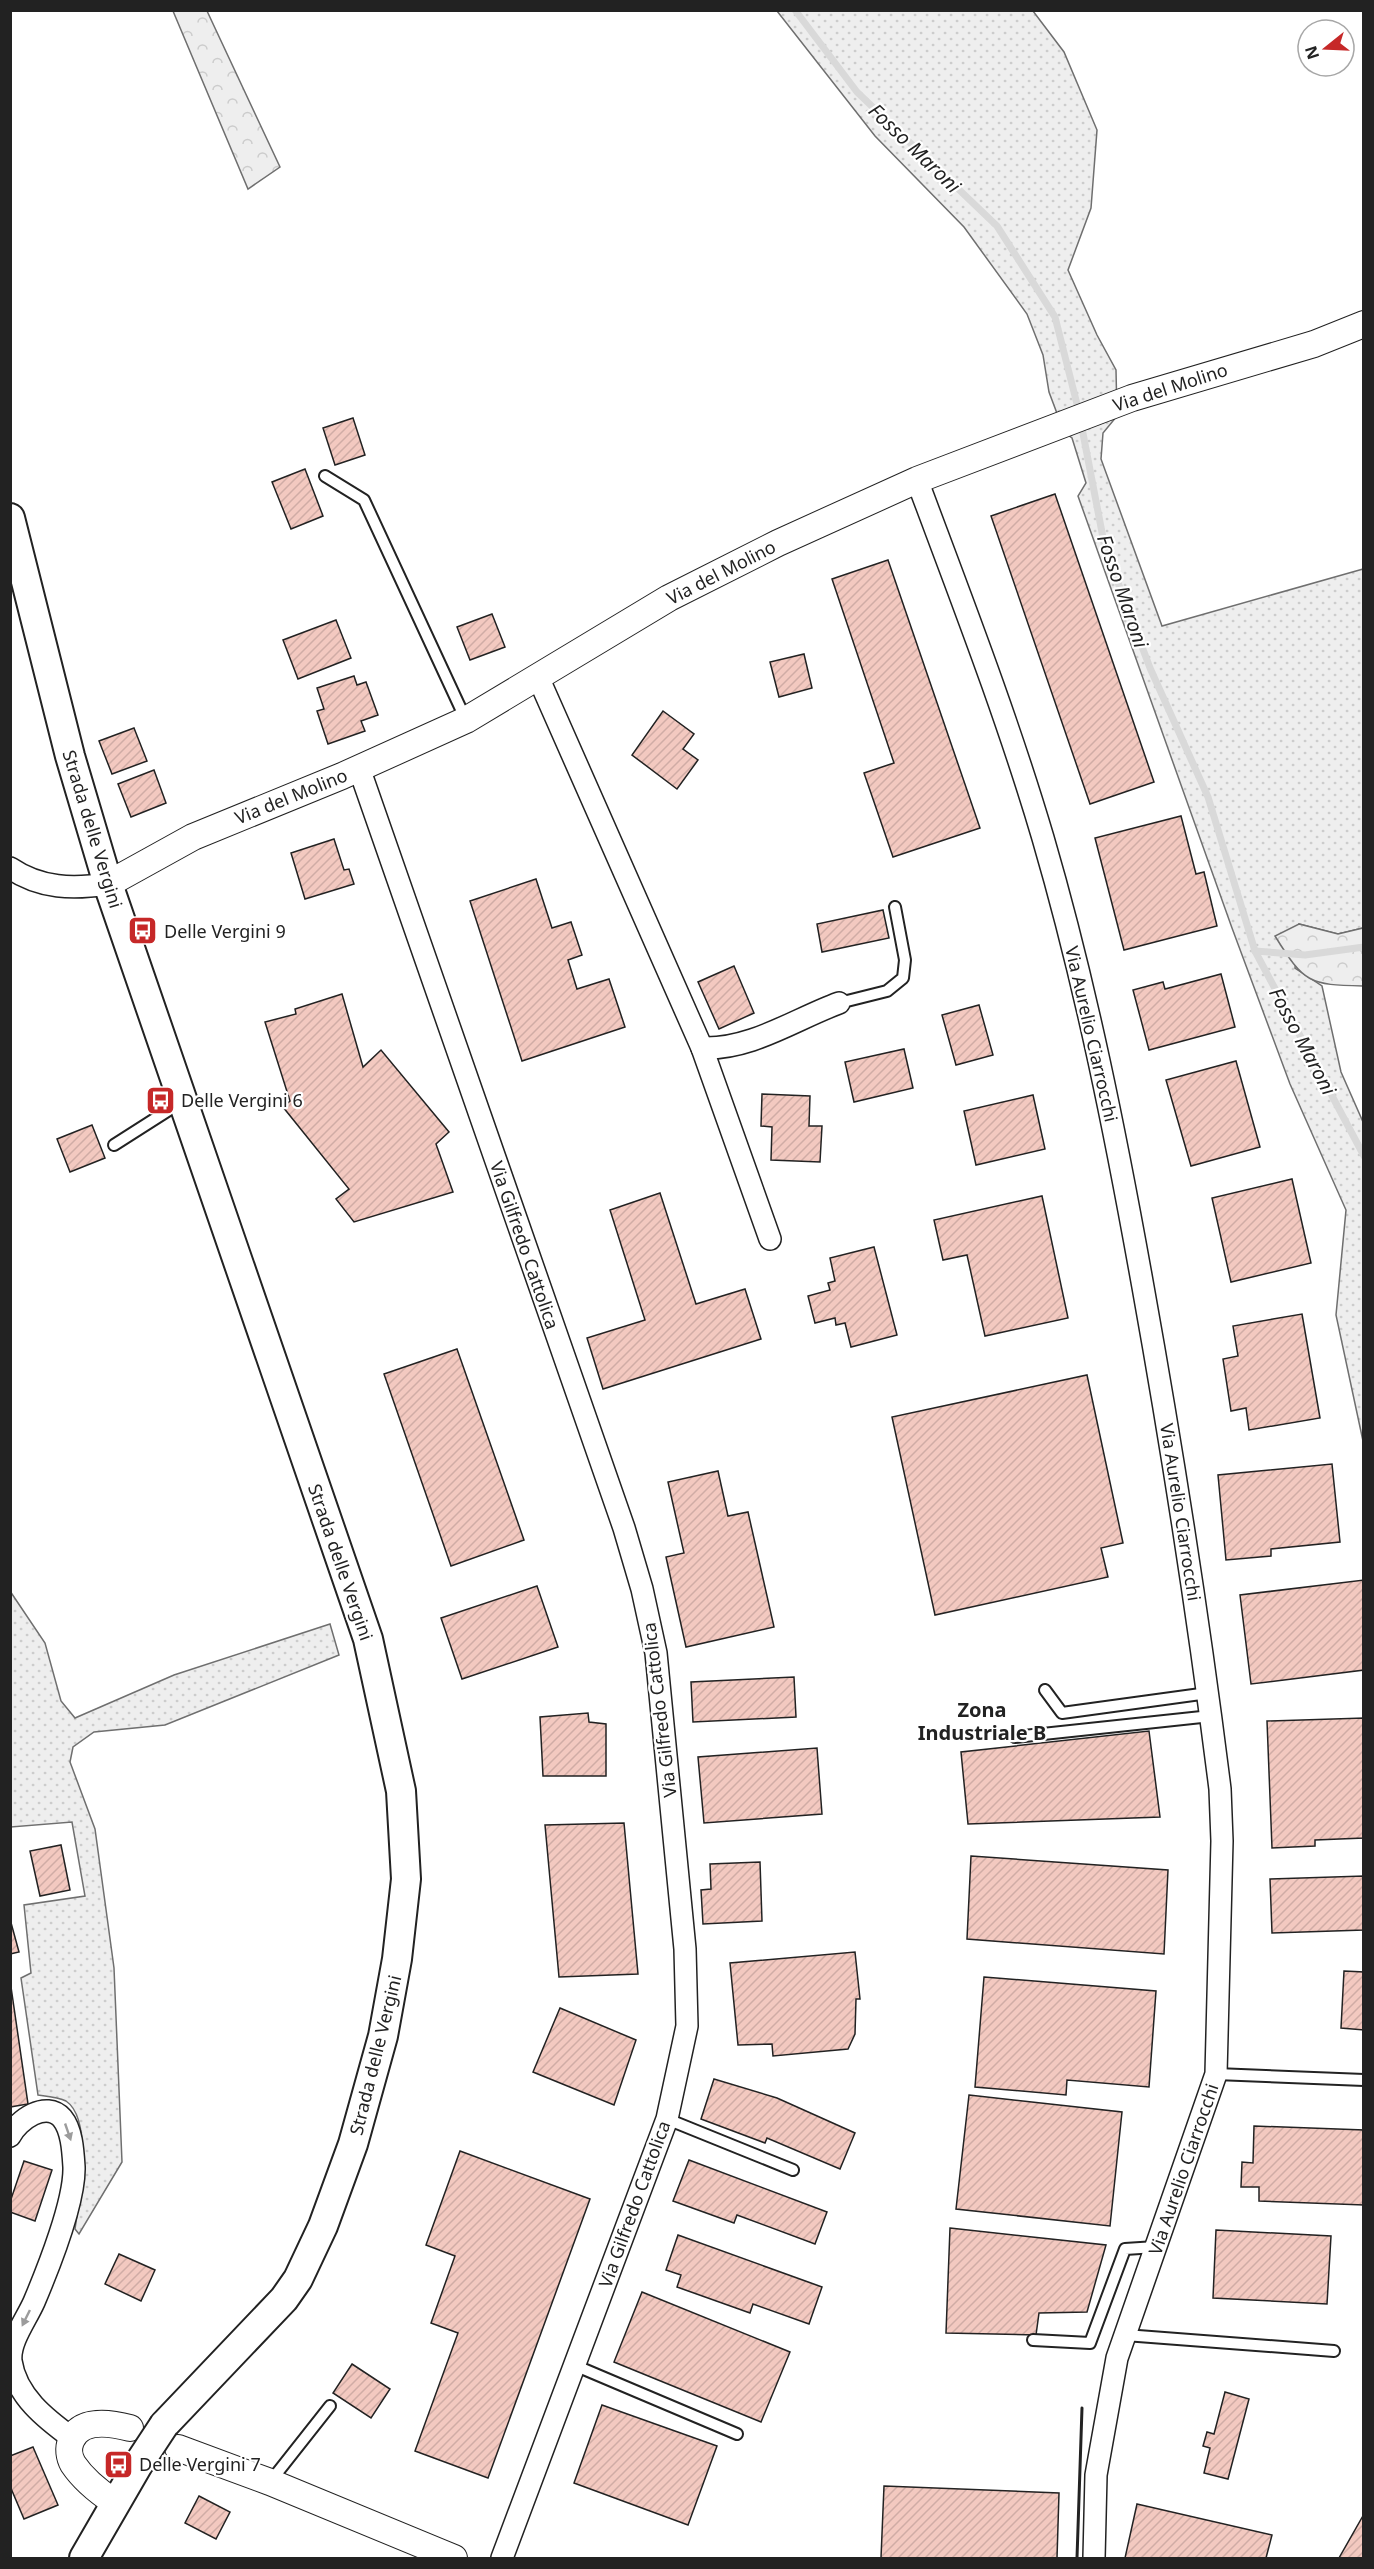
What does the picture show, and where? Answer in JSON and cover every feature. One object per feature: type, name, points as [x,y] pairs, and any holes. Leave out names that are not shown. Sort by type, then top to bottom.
[{"type":"main road","name":"Strada delle Vergini","points":[[10,518],[70,756],[108,884],[368,1639],[401,1791],[406,1879],[397,1959],[383,2036],[353,2144],[322,2226],[298,2279],[171,2436],[139,2463],[114,2502],[84,2559]]},
{"type":"street","name":"Via del Molino","points":[[108,884],[193,837],[359,768],[466,720],[669,598],[778,543],[917,480],[1040,431],[1132,398],[1314,344],[1364,324]]},
{"type":"street","name":"Via Aurelio Ciarrocchi","points":[[917,480],[1002,708],[1043,838],[1077,966],[1118,1150],[1169,1432],[1220,1789],[1222,1841],[1216,2074],[1117,2358],[1096,2475],[1094,2559]]},
{"type":"street","points":[[538,677],[702,1048],[770,1239]]},
{"type":"street","name":"Via Gilfredo Cattolica","points":[[359,768],[612,1494],[642,1589],[656,1653],[685,1949],[687,2026],[667,2119],[502,2559]]},
{"type":"street","points":[[10,868],[23,877],[60,887],[108,884]]},
{"type":"street","points":[[702,1048],[718,1049],[755,1039],[839,1003]]},
{"type":"street","points":[[10,2136],[16,2125],[31,2115],[50,2111],[62,2117],[70,2133],[74,2169],[64,2218],[48,2267],[15,2342],[11,2358],[13,2373],[28,2399],[72,2438]]},
{"type":"street","points":[[114,2502],[92,2485],[73,2464],[69,2453],[72,2438],[79,2430],[89,2425],[102,2424],[130,2428]]},
{"type":"street","points":[[171,2436],[270,2482],[454,2559]]},
{"type":"lane","points":[[325,476],[364,500],[466,720]]},
{"type":"lane","points":[[839,1003],[887,991],[903,978],[905,960],[895,907]]},
{"type":"lane","points":[[114,1145],[183,1101]]},
{"type":"lane","points":[[1045,1690],[1062,1713],[1208,1693]]},
{"type":"lane","points":[[1016,1737],[1211,1716]]},
{"type":"lane","points":[[1216,2074],[1364,2080]]},
{"type":"lane","points":[[667,2119],[793,2170]]},
{"type":"lane","points":[[1033,2340],[1090,2343],[1125,2248],[1156,2247]]},
{"type":"lane","points":[[1125,2335],[1334,2351]]},
{"type":"lane","points":[[574,2366],[737,2434]]},
{"type":"lane","points":[[270,2482],[330,2406]]},
{"type":"green space","points":[[173,11],[207,11],[280,167],[248,189]]},
{"type":"green space","points":[[777,11],[1033,11],[1064,52],[1097,130],[1091,208],[1068,270],[1097,335],[1116,370],[1117,416],[1103,433],[1101,459],[1162,626],[1363,569],[1363,928],[1338,934],[1299,924],[1295,968],[1322,986],[1341,1072],[1363,1122],[1363,1441],[1336,1315],[1346,1210],[1290,1084],[1078,496],[1086,483],[1072,438],[1064,432],[1049,392],[1043,355],[1027,314],[964,227],[875,136]]},
{"type":"green space","points":[[1299,924],[1338,934],[1363,928],[1363,986],[1319,982],[1301,972],[1275,936]]},
{"type":"green space","points":[[10,1591],[45,1643],[61,1701],[75,1718],[174,1675],[330,1624],[339,1655],[165,1725],[94,1732],[73,1747],[70,1762],[95,1829],[114,1968],[122,2162],[79,2234],[75,2229],[82,2162],[80,2125],[75,2111],[66,2101],[38,2095],[21,1978],[31,1973],[24,1905],[85,1896],[72,1822],[11,1827]]},
{"type":"building","points":[[353,418],[365,455],[335,465],[323,428]]},
{"type":"building","points":[[305,469],[323,516],[291,529],[272,482]]},
{"type":"building","points":[[1055,494],[1154,782],[1090,804],[991,516]]},
{"type":"building","points":[[888,560],[980,828],[893,857],[864,773],[894,763],[832,579]]},
{"type":"building","points":[[492,614],[505,647],[470,660],[457,627]]},
{"type":"building","points":[[336,620],[351,658],[298,679],[283,640]]},
{"type":"building","points":[[804,654],[812,688],[779,697],[770,662]]},
{"type":"building","points":[[354,676],[357,685],[366,682],[378,715],[361,721],[365,731],[328,744],[317,711],[324,709],[317,688]]},
{"type":"building","points":[[663,711],[694,734],[683,749],[698,760],[677,789],[632,755]]},
{"type":"building","points":[[134,728],[147,761],[112,774],[99,741]]},
{"type":"building","points":[[154,770],[166,803],[131,817],[118,784]]},
{"type":"building","points":[[1181,816],[1196,874],[1204,872],[1217,926],[1124,950],[1095,838]]},
{"type":"building","points":[[334,839],[344,870],[349,869],[354,884],[305,899],[291,853]]},
{"type":"building","points":[[536,879],[552,928],[571,922],[582,955],[568,960],[577,989],[609,979],[625,1027],[522,1061],[470,901]]},
{"type":"building","points":[[883,910],[889,938],[822,952],[817,924]]},
{"type":"building","points":[[734,966],[754,1013],[719,1029],[698,982]]},
{"type":"building","points":[[1221,974],[1235,1027],[1149,1050],[1133,990],[1163,982],[1165,989]]},
{"type":"building","points":[[342,994],[363,1067],[381,1050],[449,1132],[436,1144],[453,1192],[354,1222],[336,1199],[349,1189],[283,1107],[290,1101],[265,1022],[296,1014],[295,1009]]},
{"type":"building","points":[[979,1005],[993,1055],[956,1065],[942,1015]]},
{"type":"building","points":[[904,1049],[913,1088],[854,1102],[845,1062]]},
{"type":"building","points":[[1236,1061],[1260,1147],[1191,1166],[1166,1080]]},
{"type":"building","points":[[762,1094],[810,1096],[809,1126],[822,1126],[820,1162],[771,1160],[772,1127],[761,1126]]},
{"type":"building","points":[[1033,1095],[1045,1149],[976,1165],[964,1111]]},
{"type":"building","points":[[92,1125],[105,1158],[70,1172],[57,1139]]},
{"type":"building","points":[[1292,1179],[1311,1263],[1231,1282],[1212,1198]]},
{"type":"building","points":[[660,1193],[696,1304],[745,1289],[761,1339],[603,1389],[587,1338],[645,1320],[610,1210]]},
{"type":"building","points":[[1042,1196],[1068,1318],[985,1336],[967,1255],[943,1260],[934,1220]]},
{"type":"building","points":[[874,1247],[897,1335],[851,1347],[845,1323],[836,1325],[835,1318],[815,1323],[808,1296],[830,1290],[828,1283],[835,1281],[830,1258]]},
{"type":"building","points":[[1302,1314],[1320,1418],[1249,1430],[1246,1408],[1231,1411],[1223,1359],[1238,1356],[1233,1326]]},
{"type":"building","points":[[457,1349],[524,1540],[451,1566],[384,1374]]},
{"type":"building","points":[[1087,1375],[1123,1543],[1101,1548],[1108,1577],[935,1615],[892,1417]]},
{"type":"building","points":[[1332,1464],[1340,1542],[1271,1549],[1271,1556],[1226,1560],[1218,1475]]},
{"type":"building","points":[[718,1471],[728,1516],[748,1512],[774,1627],[686,1647],[666,1557],[684,1553],[668,1482]]},
{"type":"building","points":[[1364,1580],[1364,1670],[1251,1684],[1240,1595]]},
{"type":"building","points":[[537,1586],[558,1647],[462,1679],[441,1618]]},
{"type":"building","points":[[794,1677],[796,1717],[693,1722],[691,1682]]},
{"type":"building","points":[[588,1713],[589,1722],[606,1724],[606,1776],[543,1776],[540,1717]]},
{"type":"building","points":[[1364,1718],[1364,1838],[1315,1840],[1315,1846],[1272,1848],[1267,1721]]},
{"type":"building","points":[[1149,1731],[1160,1817],[968,1824],[961,1752]]},
{"type":"building","points":[[817,1748],[822,1814],[704,1823],[698,1757]]},
{"type":"building","points":[[624,1823],[638,1974],[559,1977],[545,1825]]},
{"type":"building","points":[[61,1845],[70,1890],[40,1896],[30,1851]]},
{"type":"building","points":[[971,1856],[1168,1870],[1164,1954],[967,1939]]},
{"type":"building","points":[[760,1862],[762,1921],[703,1924],[701,1890],[711,1889],[710,1864]]},
{"type":"building","points":[[1364,1876],[1364,1930],[1272,1933],[1270,1879]]},
{"type":"building","points":[[10,1919],[19,1952],[10,1954]]},
{"type":"building","points":[[855,1952],[860,1999],[856,1999],[855,2034],[848,2049],[773,2056],[772,2044],[738,2045],[730,1963]]},
{"type":"building","points":[[1344,1971],[1364,1972],[1364,2030],[1341,2028]]},
{"type":"building","points":[[984,1977],[1156,1991],[1149,2087],[1067,2080],[1066,2095],[975,2087]]},
{"type":"building","points":[[10,1980],[28,2104],[10,2107]]},
{"type":"building","points":[[560,2008],[636,2040],[614,2105],[533,2072]]},
{"type":"building","points":[[714,2079],[777,2098],[855,2133],[840,2169],[767,2138],[765,2143],[701,2119]]},
{"type":"building","points":[[969,2095],[1122,2112],[1110,2226],[956,2209]]},
{"type":"building","points":[[1254,2126],[1364,2130],[1364,2205],[1259,2201],[1259,2187],[1241,2187],[1242,2162],[1253,2163]]},
{"type":"building","points":[[460,2151],[590,2199],[488,2478],[415,2451],[458,2333],[431,2323],[455,2256],[426,2245]]},
{"type":"building","points":[[689,2160],[827,2212],[815,2244],[737,2215],[734,2223],[673,2201]]},
{"type":"building","points":[[24,2161],[52,2170],[35,2221],[10,2212],[10,2202]]},
{"type":"building","points":[[950,2228],[1106,2245],[1087,2312],[1039,2313],[1036,2335],[946,2333]]},
{"type":"building","points":[[1216,2230],[1331,2236],[1327,2304],[1213,2298]]},
{"type":"building","points":[[678,2235],[822,2287],[809,2324],[753,2304],[750,2313],[677,2287],[681,2275],[666,2270]]},
{"type":"building","points":[[119,2254],[155,2270],[141,2301],[105,2284]]},
{"type":"building","points":[[642,2292],[790,2352],[761,2422],[614,2362]]},
{"type":"building","points":[[352,2364],[390,2389],[371,2418],[333,2393]]},
{"type":"building","points":[[1225,2392],[1249,2399],[1228,2479],[1204,2473],[1210,2448],[1203,2446],[1207,2432],[1214,2434]]},
{"type":"building","points":[[602,2405],[717,2446],[688,2525],[574,2483]]},
{"type":"building","points":[[33,2447],[58,2505],[24,2519],[10,2486],[10,2456]]},
{"type":"building","points":[[884,2486],[1059,2493],[1057,2558],[881,2558]]},
{"type":"building","points":[[199,2496],[230,2512],[216,2539],[185,2523]]},
{"type":"building","points":[[1137,2504],[1272,2535],[1266,2558],[1125,2558]]},
{"type":"building","points":[[1364,2514],[1364,2558],[1339,2558]]},
{"type":"waterway","name":"Fosso Maroni","points":[[795,10],[857,92],[997,226],[1055,317],[1079,412]]},
{"type":"waterway","name":"Fosso Maroni","points":[[1081,423],[1105,548],[1150,668],[1208,797],[1255,951],[1364,1156]]},
{"type":"waterway","points":[[1255,951],[1305,955],[1364,947]]},
{"type":"wall","points":[[1077,2558],[1082,2408]]},
{"type":"place","name":"Delle Vergini 9","points":[[143,931]]},
{"type":"place","name":"Delle Vergini 6","points":[[160,1100]]},
{"type":"place","name":"Delle Vergini 7","points":[[118,2464]]},
{"type":"district","name":"Zona Industriale B","points":[[982,1720]]}]
